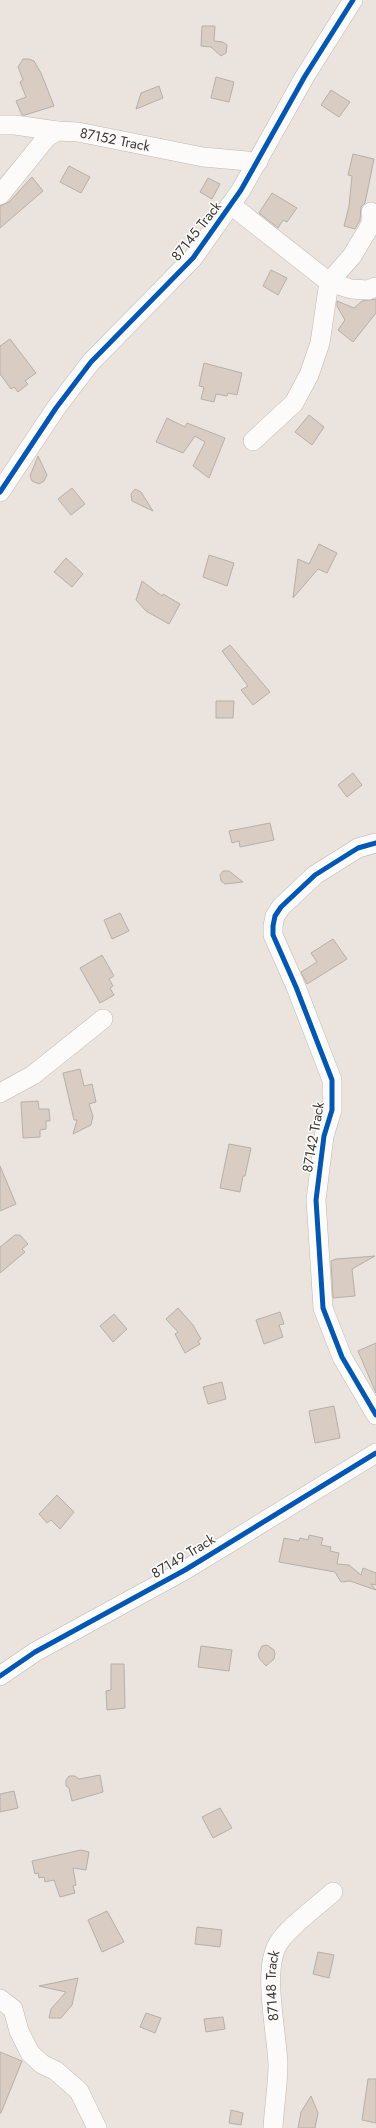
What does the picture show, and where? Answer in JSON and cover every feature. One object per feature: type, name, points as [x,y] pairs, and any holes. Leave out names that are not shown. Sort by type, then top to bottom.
[{"type":"street","name":"87145 Track","points":[[0,492],[56,408],[91,362],[193,258],[231,205],[258,162],[305,76],[353,0]]},
{"type":"street","name":"87152 Track","points":[[0,125],[15,125],[57,131],[78,132],[203,157],[258,162]]},
{"type":"street","points":[[0,195],[47,137],[57,131]]},
{"type":"street","points":[[231,205],[329,282],[356,290],[376,288]]},
{"type":"street","points":[[254,442],[294,403],[309,375],[320,343],[329,282],[352,256],[367,231],[371,223],[371,212]]},
{"type":"street","name":"87142 Track","points":[[373,839],[320,872],[281,907],[275,916],[273,935],[296,987],[332,1080],[332,1110],[324,1136],[316,1200],[323,1308],[342,1357],[376,1415]]},
{"type":"street","points":[[0,1094],[33,1075],[103,1019]]},
{"type":"street","name":"87149 Track","points":[[0,1676],[36,1652],[185,1570],[376,1452]]},
{"type":"street","name":"87148 Track","points":[[273,2128],[278,2064],[271,1983],[274,1952],[279,1942],[286,1934],[334,1892]]},
{"type":"street","points":[[0,1999],[13,2009],[19,2031],[30,2053],[80,2091],[97,2128]]},
{"type":"building","points":[[202,26],[215,26],[214,41],[223,42],[227,45],[226,53],[221,56],[211,47],[201,46]]},
{"type":"building","points":[[23,59],[34,61],[41,73],[54,106],[22,115],[16,101],[26,97],[20,82],[23,80],[18,67]]},
{"type":"building","points":[[216,77],[234,82],[229,102],[211,98]]},
{"type":"building","points":[[159,86],[163,98],[136,109],[141,93]]},
{"type":"building","points":[[331,90],[350,102],[339,117],[321,105]]},
{"type":"building","points":[[353,154],[374,159],[365,203],[361,207],[360,220],[355,229],[344,226],[349,206],[352,176],[348,175]]},
{"type":"building","points":[[69,166],[90,177],[81,193],[60,182]]},
{"type":"building","points":[[32,177],[43,191],[0,228],[0,206],[9,202]]},
{"type":"building","points":[[208,178],[220,184],[212,199],[200,192]]},
{"type":"building","points":[[272,193],[297,208],[287,222],[283,220],[278,228],[259,213]]},
{"type":"building","points":[[271,270],[287,278],[278,295],[263,286]]},
{"type":"building","points":[[376,299],[376,313],[353,342],[338,330],[345,320],[337,306],[337,301],[354,308],[362,301]]},
{"type":"building","points":[[10,339],[36,373],[25,381],[28,384],[18,392],[14,387],[11,389],[0,374],[0,346]]},
{"type":"building","points":[[204,363],[242,373],[237,395],[228,393],[227,396],[216,394],[214,402],[201,399],[204,387],[199,386]]},
{"type":"building","points":[[309,415],[324,427],[312,445],[295,432]]},
{"type":"building","points":[[167,418],[185,427],[187,423],[225,438],[209,478],[193,466],[205,442],[195,436],[183,453],[156,442]]},
{"type":"building","points":[[38,456],[47,475],[44,481],[39,484],[32,481],[30,476]]},
{"type":"building","points":[[72,488],[85,504],[71,515],[58,499]]},
{"type":"building","points":[[135,489],[141,492],[153,511],[132,501],[131,494]]},
{"type":"building","points":[[319,544],[337,553],[327,573],[318,569],[293,598],[298,559],[309,564]]},
{"type":"building","points":[[209,555],[234,563],[227,586],[203,577]]},
{"type":"building","points":[[66,558],[83,574],[72,587],[54,572]]},
{"type":"building","points":[[142,581],[162,596],[163,594],[180,604],[169,624],[146,611],[136,600]]},
{"type":"building","points":[[230,645],[270,692],[253,705],[241,690],[248,686],[222,651]]},
{"type":"building","points":[[216,701],[234,701],[233,718],[216,718]]},
{"type":"building","points":[[353,773],[362,785],[347,797],[338,785]]},
{"type":"building","points":[[270,823],[274,840],[240,847],[239,841],[232,843],[229,831]]},
{"type":"building","points":[[223,871],[229,871],[243,882],[225,884],[221,881],[220,875]]},
{"type":"building","points":[[120,913],[129,931],[112,939],[104,920]]},
{"type":"building","points":[[333,939],[347,959],[307,984],[301,972],[317,962],[311,953]]},
{"type":"building","points":[[102,955],[114,976],[109,979],[113,986],[110,988],[114,995],[100,1003],[80,968]]},
{"type":"building","points":[[80,1069],[84,1086],[92,1084],[96,1102],[89,1104],[93,1116],[91,1125],[73,1134],[77,1120],[74,1120],[63,1073]]},
{"type":"building","points":[[38,1101],[39,1109],[49,1109],[50,1121],[46,1121],[46,1129],[40,1130],[40,1137],[23,1138],[21,1102]]},
{"type":"building","points":[[229,1144],[251,1148],[240,1192],[220,1188]]},
{"type":"building","points":[[0,1166],[16,1204],[0,1211]]},
{"type":"building","points":[[15,1235],[20,1235],[28,1244],[22,1249],[25,1252],[0,1273],[0,1247]]},
{"type":"building","points":[[375,1256],[352,1269],[355,1296],[333,1298],[331,1261],[336,1259]]},
{"type":"building","points":[[178,1308],[193,1325],[201,1339],[198,1341],[200,1344],[185,1353],[175,1334],[178,1332],[166,1319]]},
{"type":"building","points":[[280,1312],[284,1324],[279,1325],[283,1337],[264,1344],[256,1320]]},
{"type":"building","points":[[114,1314],[127,1329],[113,1342],[100,1326]]},
{"type":"building","points":[[376,1343],[376,1393],[358,1351]]},
{"type":"building","points":[[222,1382],[226,1399],[208,1404],[203,1387]]},
{"type":"building","points":[[334,1406],[340,1438],[315,1443],[309,1411]]},
{"type":"building","points":[[57,1495],[74,1512],[60,1529],[51,1520],[47,1523],[39,1514]]},
{"type":"building","points":[[309,1535],[323,1538],[321,1545],[331,1547],[330,1551],[339,1553],[337,1564],[349,1565],[361,1575],[363,1568],[376,1573],[376,1585],[371,1584],[376,1590],[350,1581],[341,1582],[335,1572],[279,1562],[284,1538],[299,1541],[300,1538],[308,1540]]},
{"type":"building","points":[[267,1645],[274,1650],[275,1654],[274,1659],[266,1666],[259,1658],[258,1654],[262,1646]]},
{"type":"building","points":[[201,1646],[232,1650],[229,1671],[198,1667]]},
{"type":"building","points":[[111,1664],[124,1664],[125,1708],[107,1710],[106,1691],[111,1690]]},
{"type":"building","points":[[100,1775],[103,1792],[72,1801],[69,1788],[66,1786],[66,1780],[69,1776],[75,1776],[79,1779]]},
{"type":"building","points":[[14,1791],[18,1808],[0,1812],[0,1794]]},
{"type":"building","points":[[220,1808],[232,1828],[213,1838],[202,1817]]},
{"type":"building","points":[[81,1850],[89,1852],[86,1870],[73,1868],[76,1885],[73,1886],[75,1893],[60,1897],[54,1880],[45,1882],[44,1877],[39,1878],[38,1873],[35,1874],[32,1861]]},
{"type":"building","points":[[107,1911],[124,1942],[102,1952],[88,1920]]},
{"type":"building","points":[[197,1927],[222,1930],[220,1947],[195,1944]]},
{"type":"building","points":[[318,1952],[334,1955],[329,1978],[313,1974]]},
{"type":"building","points":[[78,1978],[72,2005],[61,2018],[49,2018],[51,2009],[66,1992],[39,1986]]},
{"type":"building","points":[[146,2013],[161,2018],[155,2033],[140,2027]]},
{"type":"building","points":[[223,2017],[225,2029],[206,2032],[204,2019]]},
{"type":"building","points":[[0,2052],[22,2061],[1,2113],[0,2113]]},
{"type":"building","points":[[368,2079],[376,2079],[376,2123],[362,2120]]},
{"type":"building","points":[[311,2096],[318,2113],[315,2128],[298,2128],[301,2112]]},
{"type":"building","points":[[231,2110],[243,2113],[241,2125],[229,2123]]},
{"type":"cycle path","points":[[0,492],[56,408],[91,362],[193,258],[241,190],[305,76],[353,0]]},
{"type":"cycle path","points":[[376,843],[358,848],[315,875],[281,907],[275,916],[273,926],[273,935],[296,987],[332,1080],[332,1110],[324,1136],[316,1200],[323,1308],[342,1357],[376,1415]]},
{"type":"cycle path","points":[[0,1676],[35,1652],[185,1570],[376,1453]]}]
